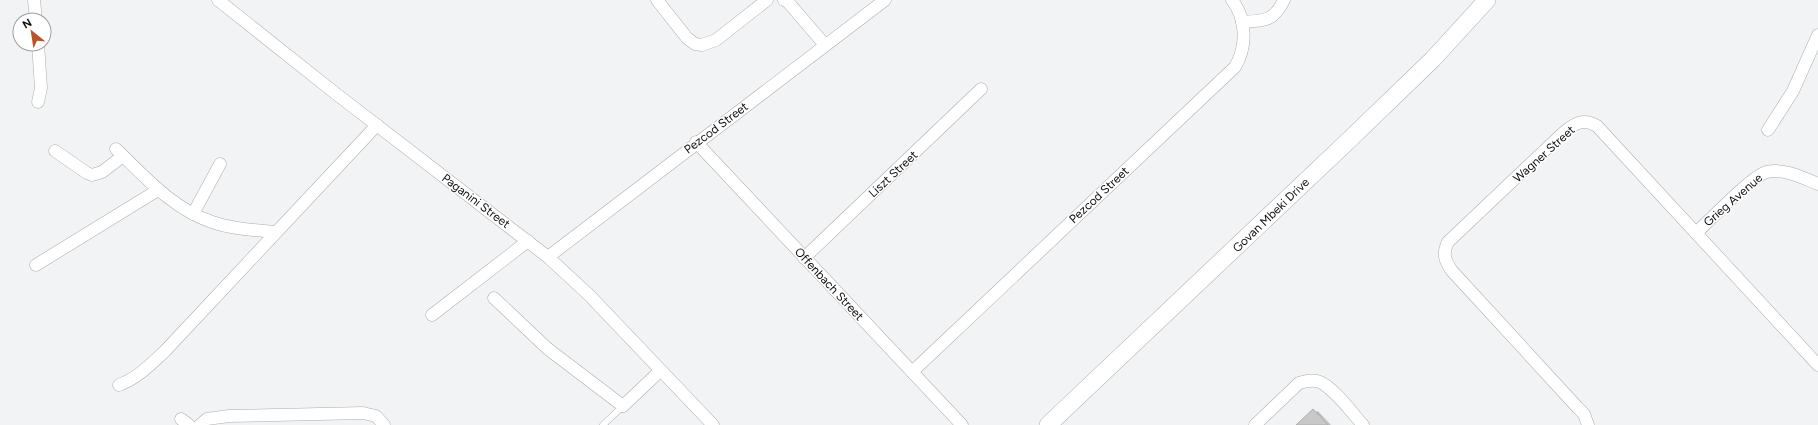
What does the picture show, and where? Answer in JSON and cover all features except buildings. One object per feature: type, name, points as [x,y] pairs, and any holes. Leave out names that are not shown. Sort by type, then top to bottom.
[{"type":"street","points":[[34,0],[35,12]]},
{"type":"street","name":"Paganini Street","points":[[218,0],[548,257],[589,295],[713,425]]},
{"type":"street","points":[[657,0],[687,38],[695,44],[702,45],[716,40],[767,0]]},
{"type":"street","points":[[784,0],[788,2],[825,45]]},
{"type":"street","name":"Pezcod Street","points":[[548,257],[696,142],[885,0]]},
{"type":"street","name":"Pezcod Street","points":[[912,372],[1235,67],[1241,58],[1244,48],[1240,12],[1232,0]]},
{"type":"street","points":[[1242,22],[1257,22],[1269,18],[1278,13],[1284,0]]},
{"type":"street","name":"Govan Mbeki Drive","points":[[1048,425],[1365,125],[1433,59],[1487,0]]},
{"type":"street","points":[[1768,130],[1793,91],[1818,35]]},
{"type":"street","points":[[38,102],[41,88],[39,52]]},
{"type":"street","name":"Liszt Street","points":[[804,258],[981,89]]},
{"type":"street","name":"Wagner Street","points":[[1588,425],[1584,414],[1452,272],[1446,263],[1444,249],[1448,242],[1563,133],[1570,127],[1583,121],[1590,121],[1598,126],[1818,365]]},
{"type":"street","points":[[119,385],[142,373],[165,351],[378,125]]},
{"type":"street","name":"Offenbach Street","points":[[696,142],[962,425]]},
{"type":"street","points":[[55,151],[92,176],[102,172],[119,152],[158,190],[180,207],[193,214],[212,222],[238,228],[276,232]]},
{"type":"street","points":[[193,214],[220,164]]},
{"type":"street","name":"Grieg Avenue","points":[[1697,232],[1751,182],[1766,172],[1776,171],[1788,173],[1818,184]]},
{"type":"street","points":[[36,266],[158,190]]},
{"type":"street","points":[[432,315],[528,241]]},
{"type":"street","points":[[494,298],[548,349],[623,406],[660,370]]},
{"type":"street","points":[[1255,425],[1299,383],[1306,380],[1314,380],[1321,382],[1328,388],[1363,425]]},
{"type":"street","points":[[200,425],[207,419],[229,416],[363,413],[376,416],[384,425]]},
{"type":"lane","points":[[603,425],[623,406]]}]
